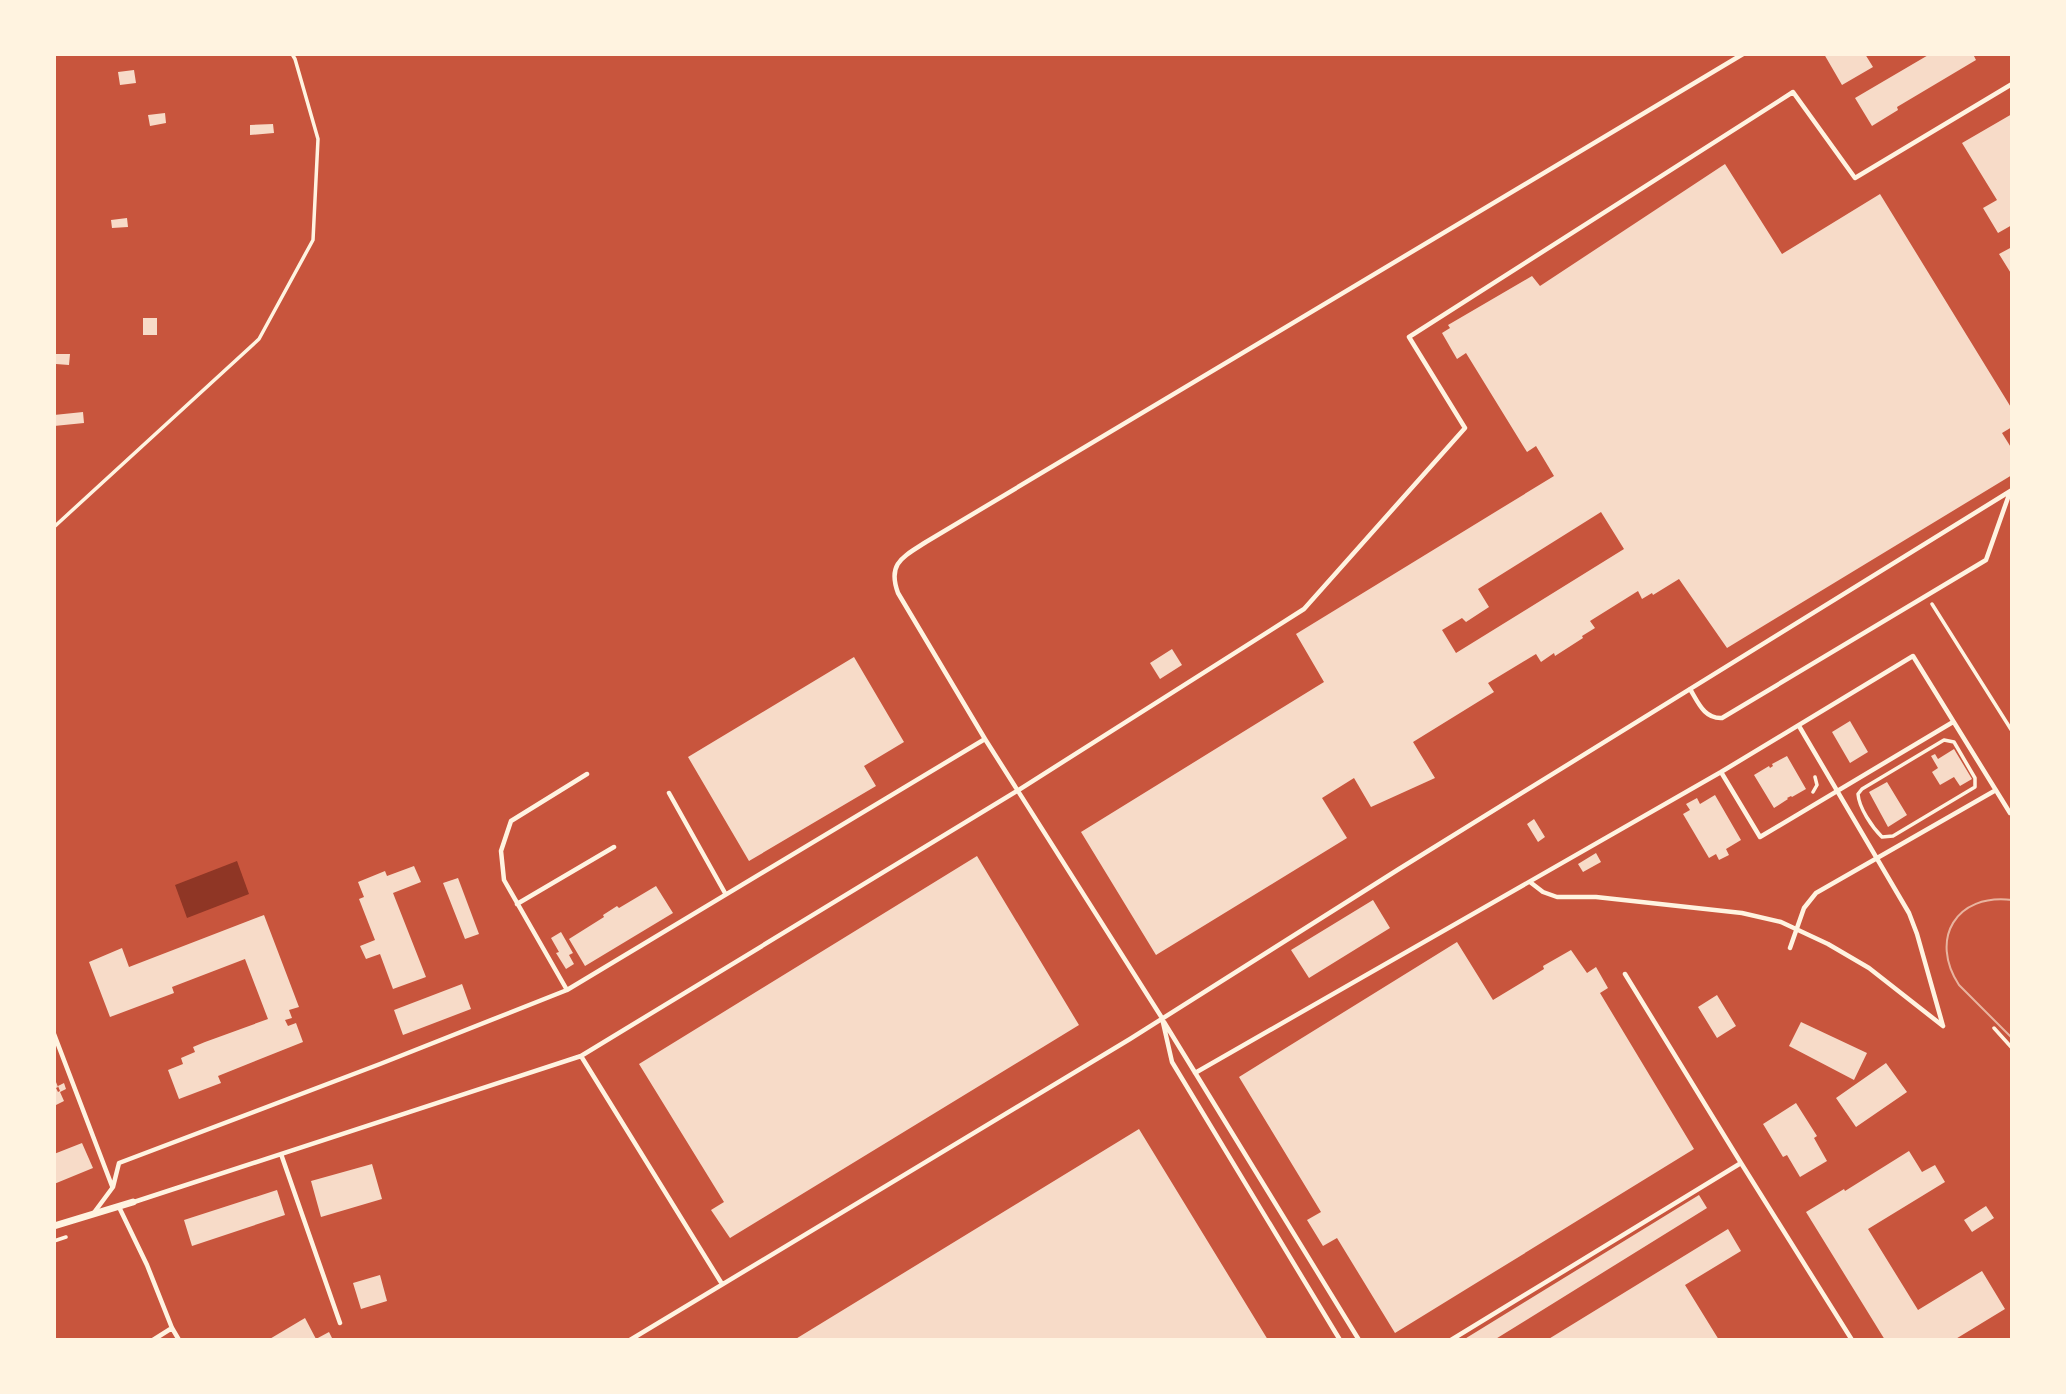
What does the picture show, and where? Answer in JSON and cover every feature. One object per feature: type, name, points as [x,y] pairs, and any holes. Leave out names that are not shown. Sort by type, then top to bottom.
[{"type":"street","points":[[54,1226],[133,1202]]},
{"type":"lane","points":[[1359,1340],[1162,1018],[985,739],[898,593],[895,568],[902,559],[926,542],[1743,54]]},
{"type":"lane","points":[[133,1202],[581,1056],[1017,791],[1304,609],[1465,428],[1409,337],[1793,92],[1855,178],[2012,84]]},
{"type":"lane","points":[[1690,689],[1708,715],[1722,718],[1986,560],[2011,491]]},
{"type":"lane","points":[[630,1340],[1162,1018],[2011,491]]},
{"type":"lane","points":[[1195,1073],[1721,772],[1913,656],[2010,813]]},
{"type":"lane","points":[[1721,772],[1760,837],[1953,722]]},
{"type":"lane","points":[[1530,882],[1557,897],[1596,897],[1742,913],[1781,922],[1828,944],[1869,968],[1943,1026],[1914,923],[1799,726]]},
{"type":"lane","points":[[92,1215],[113,1187],[119,1163],[567,990],[724,893],[985,739]]},
{"type":"lane","points":[[567,990],[504,880],[501,851],[512,821],[587,774]]},
{"type":"lane","points":[[1790,948],[1808,901],[1816,893],[1996,790]]},
{"type":"lane","points":[[669,793],[724,893]]},
{"type":"lane","points":[[517,904],[614,847]]},
{"type":"lane","points":[[1625,974],[1852,1340]]},
{"type":"lane","points":[[1162,1018],[1172,1062],[1340,1340]]},
{"type":"lane","points":[[54,1034],[113,1187]]},
{"type":"lane","points":[[581,1056],[722,1284]]},
{"type":"lane","points":[[281,1154],[341,1323]]},
{"type":"lane","points":[[1451,1340],[1741,1163]]},
{"type":"lane","points":[[119,1206],[179,1340]]},
{"type":"lane","points":[[153,1340],[172,1328]]},
{"type":"path","points":[[54,527],[259,339],[313,240],[318,139],[292,54]]},
{"type":"path","points":[[1927,596],[2012,732]]},
{"type":"path","points":[[1944,740],[1954,742],[1975,778],[1972,791],[1890,837],[1882,837],[1877,832],[1858,798],[1862,789],[1944,740]]},
{"type":"path","points":[[1807,797],[1817,785],[1813,774]]},
{"type":"path","points":[[1994,1028],[2012,1048]]},
{"type":"shaded area","points":[[237,861],[249,894],[187,918],[175,885]]},
{"type":"building","points":[[1824,54],[1865,54],[1873,67],[1842,85]]},
{"type":"building","points":[[1930,54],[1973,54],[1976,60],[1897,107],[1898,110],[1872,126],[1855,98]]},
{"type":"building","points":[[134,70],[136,83],[120,85],[118,72]]},
{"type":"building","points":[[165,113],[166,123],[150,126],[148,115]]},
{"type":"building","points":[[2012,114],[2012,225],[1998,233],[1983,208],[1997,200],[1962,143]]},
{"type":"building","points":[[273,124],[274,133],[250,135],[250,125]]},
{"type":"building","points":[[1725,164],[1782,254],[1880,194],[2012,409],[2012,427],[2002,433],[2012,449],[2012,475],[1727,648],[1679,579],[1642,599],[1638,591],[1590,621],[1595,628],[1582,636],[1583,638],[1541,662],[1536,654],[1488,683],[1494,692],[1413,742],[1435,778],[1371,807],[1354,778],[1322,798],[1347,838],[1156,955],[1081,832],[1324,682],[1296,634],[1554,476],[1536,446],[1527,452],[1466,353],[1457,359],[1442,333],[1450,328],[1448,325],[1532,276],[1540,286]],"holes":[[[1601,512],[1624,549],[1456,653],[1442,630],[1462,618],[1466,622],[1489,607],[1478,589]]]},
{"type":"building","points":[[127,218],[128,227],[112,228],[111,220]]},
{"type":"building","points":[[2012,247],[2012,275],[1999,254]]},
{"type":"building","points":[[143,318],[157,318],[157,335],[143,335]]},
{"type":"building","points":[[56,354],[70,354],[69,365],[56,364]]},
{"type":"building","points":[[83,412],[84,423],[54,426],[54,415]]},
{"type":"building","points":[[1172,649],[1182,665],[1160,679],[1150,663]]},
{"type":"building","points":[[854,657],[904,742],[864,766],[876,786],[749,861],[688,757]]},
{"type":"building","points":[[1850,721],[1868,752],[1850,763],[1832,732]]},
{"type":"building","points":[[1954,749],[1972,779],[1960,786],[1954,777],[1940,785],[1932,772],[1938,768],[1931,756],[1935,754],[1938,759]]},
{"type":"building","points":[[1787,756],[1806,789],[1774,808],[1754,775]]},
{"type":"building","points":[[1887,782],[1907,815],[1888,827],[1869,792]]},
{"type":"building","points":[[1715,795],[1741,840],[1726,849],[1729,855],[1719,860],[1716,854],[1709,858],[1683,814],[1690,810],[1686,804],[1697,798],[1700,804]]},
{"type":"building","points":[[1534,819],[1545,837],[1538,842],[1527,824]]},
{"type":"building","points":[[1596,853],[1601,862],[1583,872],[1578,864]]},
{"type":"building","points":[[977,856],[1079,1025],[730,1238],[711,1210],[724,1202],[639,1064]]},
{"type":"building","points":[[414,866],[421,882],[393,893],[426,977],[393,989],[380,954],[366,959],[360,946],[375,940],[359,899],[364,897],[358,882],[385,871],[387,876]]},
{"type":"building","points":[[458,878],[479,934],[465,939],[443,883]]},
{"type":"building","points":[[656,886],[673,913],[585,966],[569,939],[617,906],[619,908]]},
{"type":"building","points":[[1373,900],[1390,928],[1309,978],[1291,950]]},
{"type":"building","points":[[264,915],[299,1007],[289,1010],[292,1018],[285,1020],[288,1026],[296,1023],[303,1042],[218,1076],[221,1083],[179,1099],[168,1070],[183,1064],[181,1058],[195,1052],[193,1047],[268,1019],[245,959],[172,987],[174,993],[110,1017],[89,962],[122,948],[129,967]]},
{"type":"building","points":[[561,932],[573,953],[569,955],[574,964],[566,969],[551,938]]},
{"type":"building","points":[[1457,942],[1493,1000],[1571,950],[1587,973],[1596,967],[1608,988],[1600,993],[1694,1149],[1395,1333],[1337,1238],[1323,1246],[1307,1220],[1321,1212],[1239,1077]]},
{"type":"building","points":[[462,984],[471,1009],[403,1035],[394,1010]]},
{"type":"building","points":[[1717,995],[1736,1026],[1717,1038],[1698,1007]]},
{"type":"building","points":[[1801,1022],[1867,1053],[1854,1080],[1789,1046]]},
{"type":"building","points":[[1886,1063],[1907,1092],[1856,1127],[1836,1098]]},
{"type":"building","points":[[54,1077],[58,1092],[60,1091],[58,1086],[64,1083],[66,1089],[60,1092],[64,1101],[54,1106]]},
{"type":"building","points":[[1796,1103],[1817,1136],[1814,1138],[1827,1161],[1800,1177],[1787,1155],[1783,1157],[1763,1124]]},
{"type":"building","points":[[1139,1129],[1268,1340],[794,1340]]},
{"type":"building","points":[[82,1143],[93,1168],[54,1184],[54,1154]]},
{"type":"building","points":[[1909,1151],[1922,1172],[1935,1165],[1945,1182],[1868,1229],[1918,1310],[1982,1271],[2005,1309],[1954,1340],[1885,1340],[1806,1212]]},
{"type":"building","points":[[372,1164],[382,1199],[321,1217],[311,1181]]},
{"type":"building","points":[[277,1190],[285,1215],[192,1246],[184,1220]]},
{"type":"building","points":[[1699,1195],[1707,1208],[1494,1340],[1463,1340]]},
{"type":"building","points":[[1986,1206],[1994,1218],[1972,1232],[1964,1220]]},
{"type":"building","points":[[1728,1229],[1741,1251],[1685,1285],[1719,1340],[1547,1340]]},
{"type":"building","points":[[380,1275],[387,1301],[361,1309],[353,1283]]},
{"type":"building","points":[[305,1318],[316,1339],[329,1332],[333,1340],[268,1340]]},
{"type":"tram line","points":[[2012,900],[1992,900],[1976,904],[1963,912],[1953,923],[1948,936],[1947,951],[1950,968],[1959,985],[2012,1038]]}]
